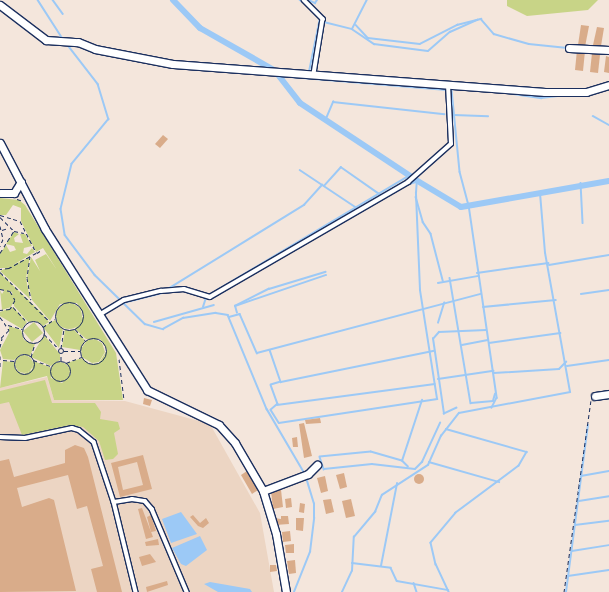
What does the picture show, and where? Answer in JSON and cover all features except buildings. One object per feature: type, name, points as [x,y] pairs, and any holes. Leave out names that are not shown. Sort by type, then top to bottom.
[{"type":"street","points":[[0,5],[46,40],[78,42],[95,49],[173,64],[314,76],[545,92],[592,91],[609,85]]},
{"type":"street","points":[[569,48],[609,50]]},
{"type":"street","points":[[0,143],[45,229],[147,390],[219,425],[235,443],[263,491],[276,534],[286,592]]},
{"type":"street","points":[[0,193],[14,193],[21,182]]},
{"type":"street","points":[[595,396],[609,394]]},
{"type":"street","points":[[263,491],[298,479],[317,465]]},
{"type":"lane","points":[[304,0],[323,19],[314,76]]},
{"type":"lane","points":[[99,315],[124,300],[161,291],[184,289],[210,297],[408,182],[451,144],[448,85]]},
{"type":"lane","points":[[0,437],[25,438],[56,430],[80,430],[94,442],[100,454],[114,502],[136,592]]},
{"type":"lane","points":[[114,502],[132,499],[145,501],[152,509],[187,592]]},
{"type":"path","points":[[13,199],[26,205]]},
{"type":"path","points":[[0,216],[14,231],[25,233]]},
{"type":"path","points":[[0,216],[18,219],[36,253]]},
{"type":"path","points":[[0,226],[2,230],[0,247],[2,250]]},
{"type":"path","points":[[2,230],[9,227]]},
{"type":"path","points":[[0,253],[14,231]]},
{"type":"path","points":[[0,269],[43,249]]},
{"type":"path","points":[[30,256],[27,278],[31,301]]},
{"type":"path","points":[[0,272],[31,301],[50,322]]},
{"type":"path","points":[[0,289],[12,292],[13,306],[28,322]]},
{"type":"path","points":[[42,327],[56,319],[61,305],[77,304],[83,319],[74,329]]},
{"type":"path","points":[[0,310],[13,306]]},
{"type":"path","points":[[0,317],[7,324],[22,330],[26,340],[35,342]]},
{"type":"path","points":[[56,319],[64,329],[62,348],[64,351]]},
{"type":"path","points":[[22,330],[28,322],[35,321],[42,327],[43,333],[59,349],[61,353],[61,361]]},
{"type":"path","points":[[0,347],[1,339],[8,333],[7,324]]},
{"type":"path","points":[[61,361],[66,363],[82,357],[95,363],[106,353],[100,340],[86,340],[74,329],[64,329]]},
{"type":"path","points":[[30,357],[35,342],[43,333]]},
{"type":"path","points":[[82,357],[80,351],[86,340]]},
{"type":"path","points":[[61,353],[64,351],[80,351]]},
{"type":"path","points":[[117,353],[122,368],[124,400]]},
{"type":"path","points":[[2,360],[14,361],[22,354],[30,357],[32,360],[51,367]]},
{"type":"path","points":[[0,356],[2,360],[0,368]]},
{"type":"path","points":[[14,361],[15,369],[23,374],[31,370],[32,360]]},
{"type":"path","points":[[51,367],[61,361]]},
{"type":"path","points":[[51,367],[52,378],[64,381],[70,373],[66,363]]},
{"type":"path","points":[[564,592],[587,409],[595,396]]},
{"type":"shaded area","points":[[47,377],[54,400],[125,401],[210,424],[260,513],[274,592],[0,592],[0,388]]},
{"type":"green space","points":[[507,0],[598,0],[588,10],[527,16],[507,6]]},
{"type":"green space","points":[[0,198],[19,200],[25,205],[116,353],[123,400],[54,400],[47,376],[0,388],[3,361],[14,362],[15,369],[23,374],[32,370],[33,361],[50,367],[51,378],[62,383],[71,374],[67,363],[82,358],[89,364],[99,363],[107,350],[100,339],[86,339],[75,329],[84,315],[77,303],[60,304],[50,321],[32,300],[27,278],[31,257],[40,271],[35,260],[46,254],[57,270],[43,248],[36,252],[21,221],[21,208],[13,205],[6,215],[0,215]]},
{"type":"green space","points":[[14,232],[19,234],[14,238],[15,242],[23,243],[20,234],[25,234],[32,246],[24,248],[23,253],[27,254],[32,248],[35,252],[8,268],[0,268],[0,254],[6,245],[10,252],[16,250],[14,246],[6,244]]},
{"type":"green space","points":[[30,257],[26,278],[30,299],[0,271]]},
{"type":"green space","points":[[0,273],[42,313],[49,322],[43,326],[36,321],[28,322],[14,306],[12,292],[0,289]]},
{"type":"green space","points":[[5,289],[13,295],[14,301],[11,307],[2,310],[0,290],[2,294]]},
{"type":"green space","points":[[69,303],[78,307],[82,316],[78,325],[69,329],[60,325],[56,316],[60,307]]},
{"type":"green space","points":[[13,307],[27,322],[22,329],[0,316],[0,312]]},
{"type":"green space","points":[[55,320],[63,329],[59,348],[43,327]]},
{"type":"green space","points":[[34,322],[43,333],[32,342],[23,331]]},
{"type":"green space","points":[[9,326],[21,330],[24,340],[35,344],[30,356],[22,354],[14,360],[3,359],[0,350],[9,333]]},
{"type":"green space","points":[[65,330],[74,330],[85,340],[80,350],[62,347]]},
{"type":"green space","points":[[44,335],[60,354],[60,360],[51,366],[31,357]]},
{"type":"green space","points":[[95,339],[102,343],[105,352],[99,362],[92,363],[82,357],[81,349],[87,340]]},
{"type":"green space","points":[[24,355],[30,358],[33,364],[30,370],[24,373],[18,370],[15,364],[18,358]]},
{"type":"green space","points":[[60,362],[67,365],[70,372],[67,379],[60,382],[53,379],[50,372],[53,365]]},
{"type":"green space","points":[[45,380],[52,403],[95,403],[101,412],[100,419],[118,422],[120,429],[114,433],[118,454],[113,459],[105,460],[99,441],[83,427],[70,425],[22,435],[9,402],[0,404],[0,391]]},
{"type":"water","points":[[181,512],[197,534],[171,543],[162,519]]},
{"type":"water","points":[[200,536],[207,550],[186,566],[181,564],[172,548]]},
{"type":"water","points":[[210,582],[250,589],[252,592],[218,592],[204,584]]},
{"type":"waterway","points":[[38,0],[63,39]]},
{"type":"waterway","points":[[53,0],[63,14]]},
{"type":"waterway","points":[[173,0],[200,28],[274,70]]},
{"type":"waterway","points":[[300,0],[305,3]]},
{"type":"waterway","points":[[309,0],[315,3],[317,0]]},
{"type":"waterway","points":[[324,22],[352,29],[367,0]]},
{"type":"waterway","points":[[309,72],[320,18]]},
{"type":"waterway","points":[[356,25],[368,38],[420,44],[457,25],[481,19],[494,34],[529,44],[565,48]]},
{"type":"waterway","points":[[352,29],[374,44],[428,51],[450,32],[477,20]]},
{"type":"waterway","points":[[67,44],[98,84],[109,119],[72,164],[61,209],[65,235],[95,275],[145,324],[163,329],[183,318],[216,313],[228,315],[267,409],[304,472]]},
{"type":"waterway","points":[[279,76],[446,90]]},
{"type":"waterway","points":[[279,76],[300,103],[412,177]]},
{"type":"waterway","points":[[452,90],[460,172],[469,205],[497,398],[492,408]]},
{"type":"waterway","points":[[587,95],[602,90]]},
{"type":"waterway","points":[[494,91],[541,98],[564,95]]},
{"type":"waterway","points":[[325,121],[333,102],[444,114]]},
{"type":"waterway","points":[[454,115],[488,116]]},
{"type":"waterway","points":[[593,116],[609,125]]},
{"type":"waterway","points":[[324,186],[341,167],[381,195]]},
{"type":"waterway","points":[[300,170],[357,208]]},
{"type":"waterway","points":[[209,295],[410,175]]},
{"type":"waterway","points":[[416,180],[461,207],[609,181]]},
{"type":"waterway","points":[[416,193],[417,180]]},
{"type":"waterway","points":[[406,185],[416,182]]},
{"type":"waterway","points":[[581,183],[583,223]]},
{"type":"waterway","points":[[168,289],[304,205],[322,185]]},
{"type":"waterway","points":[[270,350],[281,382],[271,385],[278,404],[271,410],[279,423],[437,399],[420,290],[416,193]]},
{"type":"waterway","points":[[342,592],[352,571],[354,537],[375,512],[382,495],[428,465],[441,436],[459,413],[570,392],[545,253],[540,194]]},
{"type":"waterway","points":[[416,197],[423,222],[431,234],[443,280]]},
{"type":"waterway","points":[[549,265],[609,255]]},
{"type":"waterway","points":[[477,273],[548,263]]},
{"type":"waterway","points":[[235,306],[269,289],[325,272]]},
{"type":"waterway","points":[[213,298],[251,275]]},
{"type":"waterway","points":[[237,313],[235,306],[326,275]]},
{"type":"waterway","points":[[438,283],[478,276]]},
{"type":"waterway","points":[[450,278],[471,403],[493,401],[495,394]]},
{"type":"waterway","points":[[581,294],[609,290]]},
{"type":"waterway","points":[[123,303],[162,293]]},
{"type":"waterway","points":[[229,317],[240,314],[257,353],[480,294]]},
{"type":"waterway","points":[[203,307],[206,298]]},
{"type":"waterway","points":[[483,307],[556,300]]},
{"type":"waterway","points":[[438,323],[444,303]]},
{"type":"waterway","points":[[154,322],[214,305]]},
{"type":"waterway","points":[[457,408],[444,414],[433,339],[439,332],[486,330]]},
{"type":"waterway","points":[[489,343],[560,333]]},
{"type":"waterway","points":[[462,345],[488,340]]},
{"type":"waterway","points":[[281,382],[434,351]]},
{"type":"waterway","points":[[567,366],[609,360]]},
{"type":"waterway","points":[[494,373],[559,369],[566,362]]},
{"type":"waterway","points":[[438,379],[493,371]]},
{"type":"waterway","points":[[277,405],[435,384]]},
{"type":"waterway","points":[[402,461],[422,400]]},
{"type":"waterway","points":[[408,467],[402,461],[371,452],[320,457],[324,469],[372,464],[415,469],[422,462],[440,423]]},
{"type":"waterway","points":[[566,592],[588,425]]},
{"type":"waterway","points":[[446,429],[527,452],[519,466],[456,513],[431,543],[436,564],[449,592]]},
{"type":"waterway","points":[[429,462],[499,482]]},
{"type":"waterway","points":[[581,476],[609,471]]},
{"type":"waterway","points":[[294,592],[310,552],[314,518],[314,504],[306,478]]},
{"type":"waterway","points":[[381,566],[397,484]]},
{"type":"waterway","points":[[579,501],[609,496]]},
{"type":"waterway","points":[[575,525],[609,521]]},
{"type":"waterway","points":[[572,551],[609,545]]},
{"type":"waterway","points":[[352,563],[391,568],[397,581],[448,590]]},
{"type":"waterway","points":[[568,576],[609,570]]},
{"type":"waterway","points":[[414,583],[417,592]]}]
